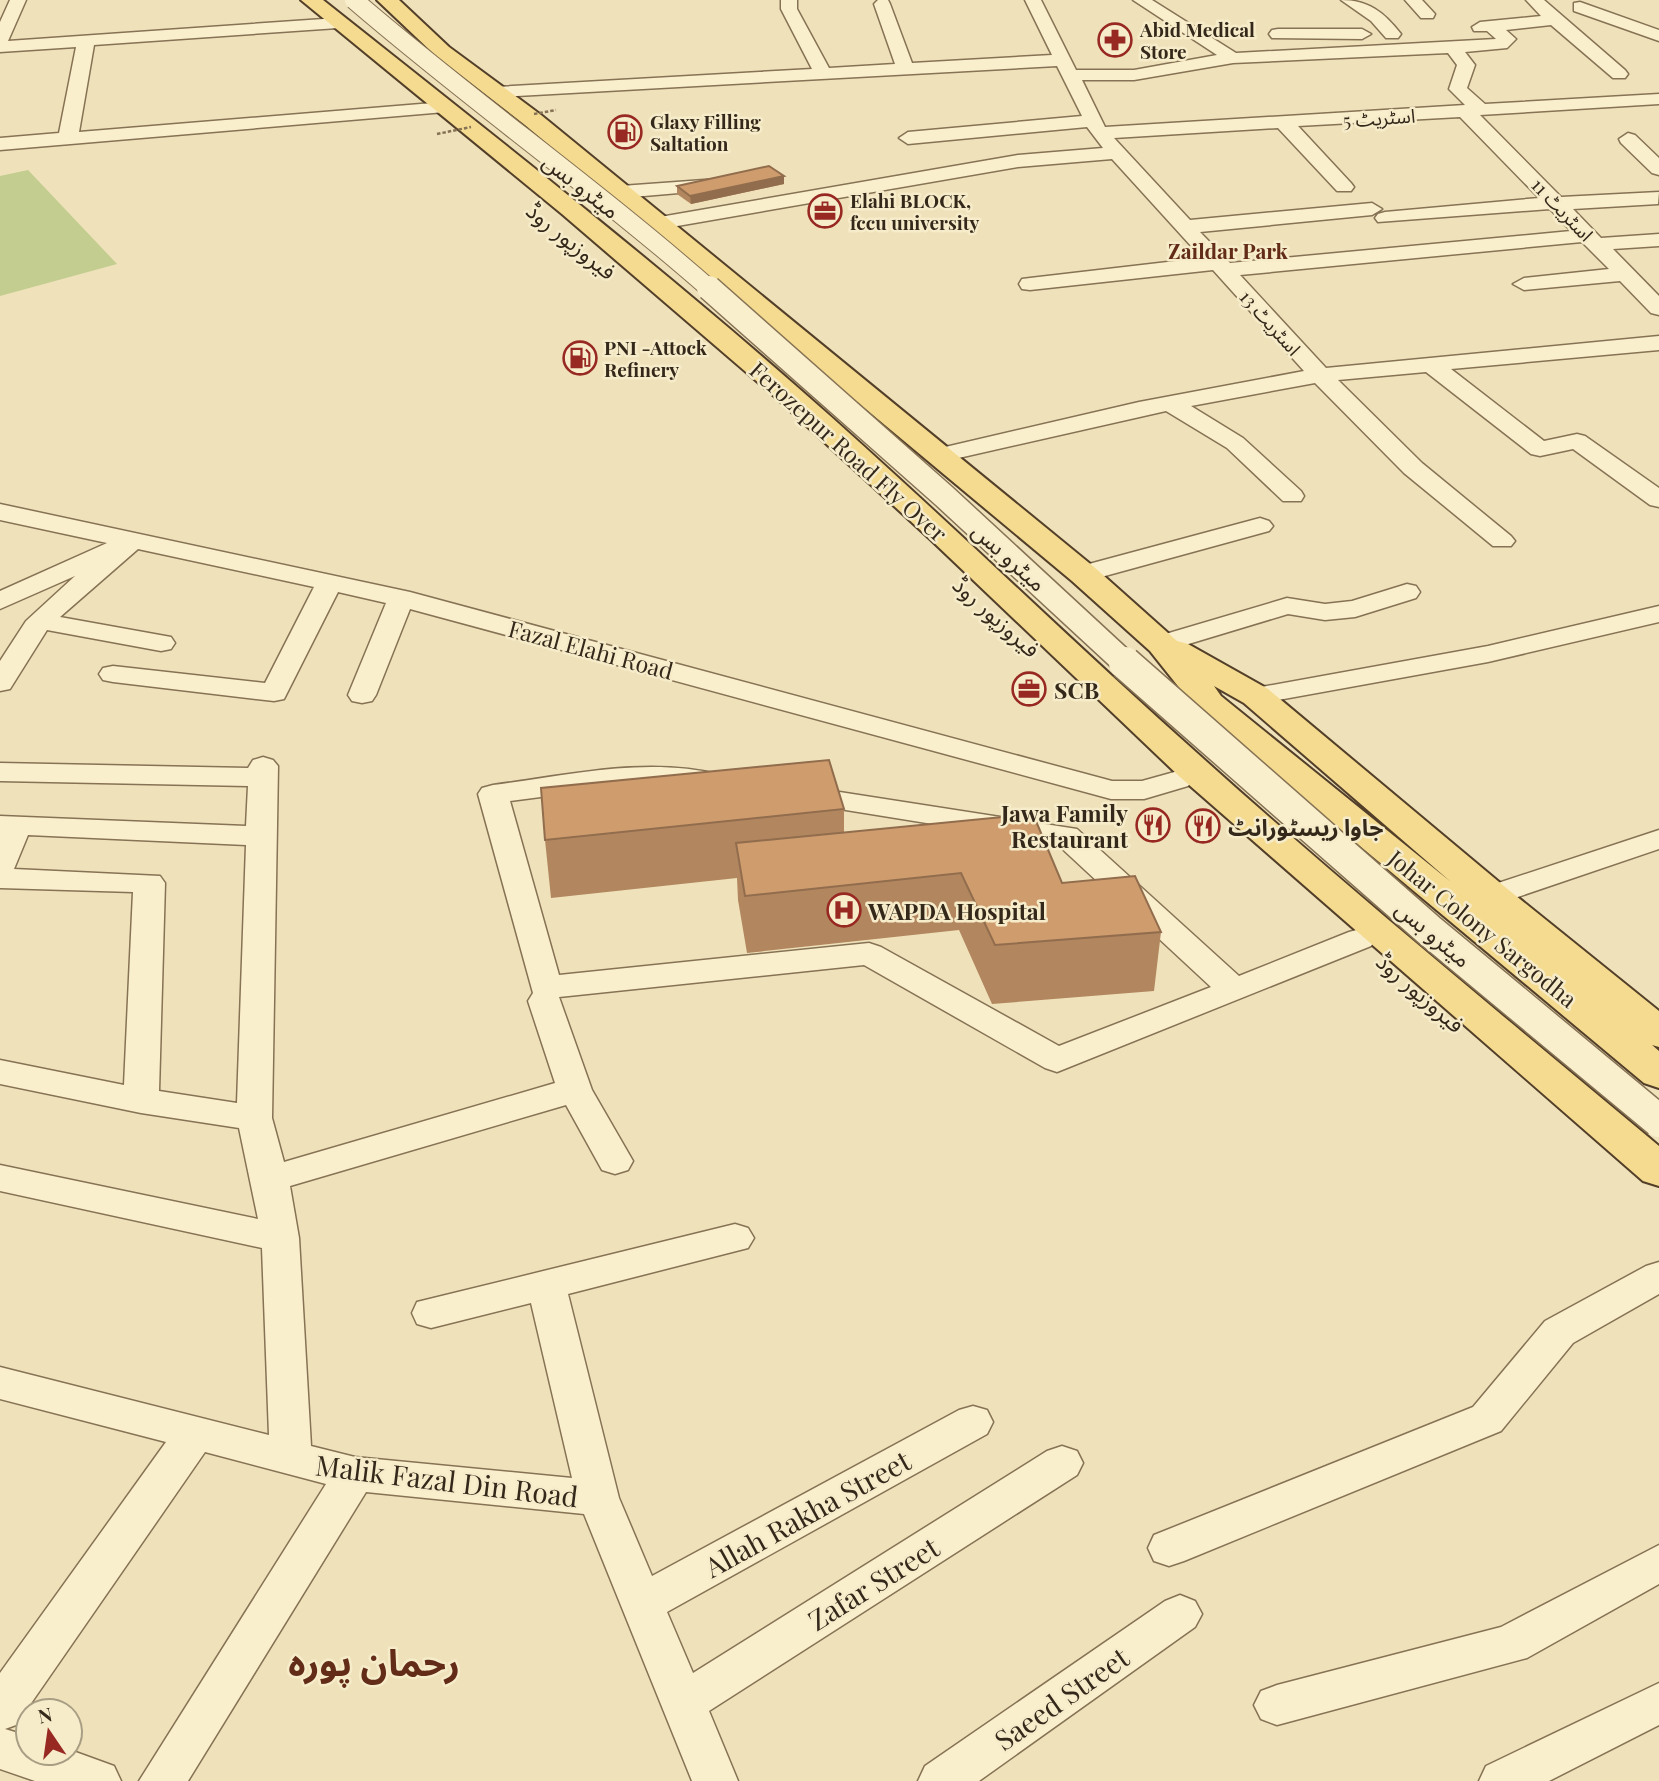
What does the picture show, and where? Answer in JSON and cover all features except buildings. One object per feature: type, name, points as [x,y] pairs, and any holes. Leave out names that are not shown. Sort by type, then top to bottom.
[{"type":"main road","name":"فیروزپور روڈ","points":[[311,0],[570,209]]},
{"type":"main road","points":[[387,0],[442,51],[655,219],[1083,574],[1162,644],[1256,696],[1491,897],[1659,1033]]},
{"type":"main road","name":"فیروزپور روڈ","points":[[477,132],[493,175],[662,313],[1178,780],[1659,1200]]},
{"type":"main road","name":"Ferozepur Road Fly Over","points":[[570,209],[784,390],[1244,814],[1659,1170]]},
{"type":"main road","name":"Johar Colony Sargodha","points":[[1162,644],[1209,703],[1659,1073]]},
{"type":"street","name":"میٹرو بس","points":[[354,0],[442,76],[664,249],[944,496],[1170,705],[1429,930],[1659,1121]]},
{"type":"street","points":[[789,0],[789,9],[822,73]]},
{"type":"street","name":"اسٹریٹ 13","points":[[1033,0],[1096,127],[1116,153],[1319,375],[1413,468],[1502,541]]},
{"type":"street","points":[[1141,0],[1233,58]]},
{"type":"street","points":[[1349,0],[1377,17],[1392,34]]},
{"type":"street","points":[[1413,0],[1427,14]]},
{"type":"street","points":[[1534,0],[1619,74]]},
{"type":"street","points":[[882,4],[905,69]]},
{"type":"street","points":[[0,41],[10,7]]},
{"type":"street","points":[[1580,7],[1659,36]]},
{"type":"street","points":[[1278,34],[1392,34],[1555,20]]},
{"type":"street","points":[[0,47],[338,23]]},
{"type":"street","points":[[497,92],[905,69],[1067,67],[1135,75],[1233,58],[1501,44],[1507,39],[1491,26]]},
{"type":"street","points":[[68,138],[86,42]]},
{"type":"street","name":"اسٹریٹ 11","points":[[1453,47],[1466,65],[1458,89],[1472,110],[1626,274],[1657,303]]},
{"type":"street","name":"اسٹریٹ 5","points":[[908,138],[1096,127],[1284,123],[1659,99]]},
{"type":"street","points":[[0,144],[445,107]]},
{"type":"street","points":[[1284,123],[1344,187]]},
{"type":"street","points":[[1628,139],[1659,169]]},
{"type":"street","points":[[655,219],[1018,161],[1116,153]]},
{"type":"street","points":[[1620,211],[1621,177]]},
{"type":"street","points":[[621,192],[712,184],[730,189],[740,196]]},
{"type":"street","points":[[655,219],[774,189]]},
{"type":"street","points":[[1588,234],[1620,211],[1658,198]]},
{"type":"street","points":[[1184,227],[1558,203],[1620,211]]},
{"type":"street","points":[[1030,284],[1588,234],[1659,240]]},
{"type":"street","points":[[1524,284],[1626,274]]},
{"type":"street","points":[[940,455],[1170,403],[1319,375],[1659,343]]},
{"type":"street","points":[[1429,363],[1540,449],[1577,441],[1659,500]]},
{"type":"street","points":[[1170,403],[1235,443],[1292,496]]},
{"type":"street","name":"Fazal Elahi Road","points":[[0,512],[401,598],[1111,790],[1144,790],[1178,780]]},
{"type":"street","points":[[1083,574],[1260,526]]},
{"type":"street","points":[[0,601],[133,540]]},
{"type":"street","points":[[0,683],[39,621],[133,540]]},
{"type":"street","points":[[113,674],[274,693],[330,582]]},
{"type":"street","points":[[1162,644],[1287,606],[1325,612],[1355,609],[1407,592]]},
{"type":"street","points":[[362,695],[401,598]]},
{"type":"street","points":[[1256,696],[1488,654],[1659,614]]},
{"type":"street","points":[[39,621],[161,643]]},
{"type":"street","points":[[0,772],[262,772],[254,1118],[270,1179],[280,1238],[291,1460]]},
{"type":"street","points":[[738,785],[656,772],[493,794],[546,987],[869,954],[1057,1060],[1360,939]]},
{"type":"street","points":[[779,791],[1066,835],[1235,990]]},
{"type":"street","points":[[0,866],[9,825],[261,836]]},
{"type":"street","points":[[1491,897],[1659,839]]},
{"type":"street","points":[[0,878],[149,883],[141,1101]]},
{"type":"street","points":[[545,1001],[575,1090],[615,1161]]},
{"type":"street","points":[[0,1072],[141,1101],[254,1118]]},
{"type":"street","points":[[270,1179],[575,1090]]},
{"type":"street","points":[[0,1178],[280,1238]]},
{"type":"street","points":[[431,1313],[735,1238]]},
{"type":"street","points":[[1169,1548],[1487,1419],[1559,1332],[1659,1276]]},
{"type":"street","points":[[546,1284],[598,1498]]},
{"type":"street","name":"Malik Fazal Din Road","points":[[0,1383],[291,1460],[355,1474],[598,1498],[715,1781]]},
{"type":"street","name":"Allah Rakha Street","points":[[641,1604],[973,1422]]},
{"type":"street","points":[[0,1710],[195,1434]]},
{"type":"street","name":"Zafar Street","points":[[683,1703],[1062,1463]]},
{"type":"street","points":[[162,1781],[355,1474]]},
{"type":"street","points":[[1277,1705],[1511,1643],[1659,1563]]},
{"type":"street","name":"Saeed Street","points":[[941,1781],[1180,1614]]},
{"type":"street","points":[[1502,1781],[1659,1703]]},
{"type":"street","points":[[0,1748],[98,1781]]},
{"type":"green space","points":[[28,170],[117,264],[0,296],[0,176]]},
{"type":"place","name":"Abid Medical Store","points":[[1115,40]]},
{"type":"place","name":"Glaxy Filling Saltation","points":[[625,132]]},
{"type":"place","name":"Elahi BLOCK, fccu university","points":[[825,211]]},
{"type":"place","name":"PNI -Attock Refinery","points":[[580,358]]},
{"type":"place","name":"SCB","points":[[1029,689]]},
{"type":"place","name":"Jawa Family Restaurant","points":[[1153,825]]},
{"type":"place","name":"جاوا ریسٹورانٹ","points":[[1203,826]]},
{"type":"place","name":"WAPDA Hospital","points":[[844,910]]},
{"type":"district","name":"Zaildar Park","points":[[1228,250]]},
{"type":"district","name":"رحمان پورہ","points":[[374,1660]]}]
